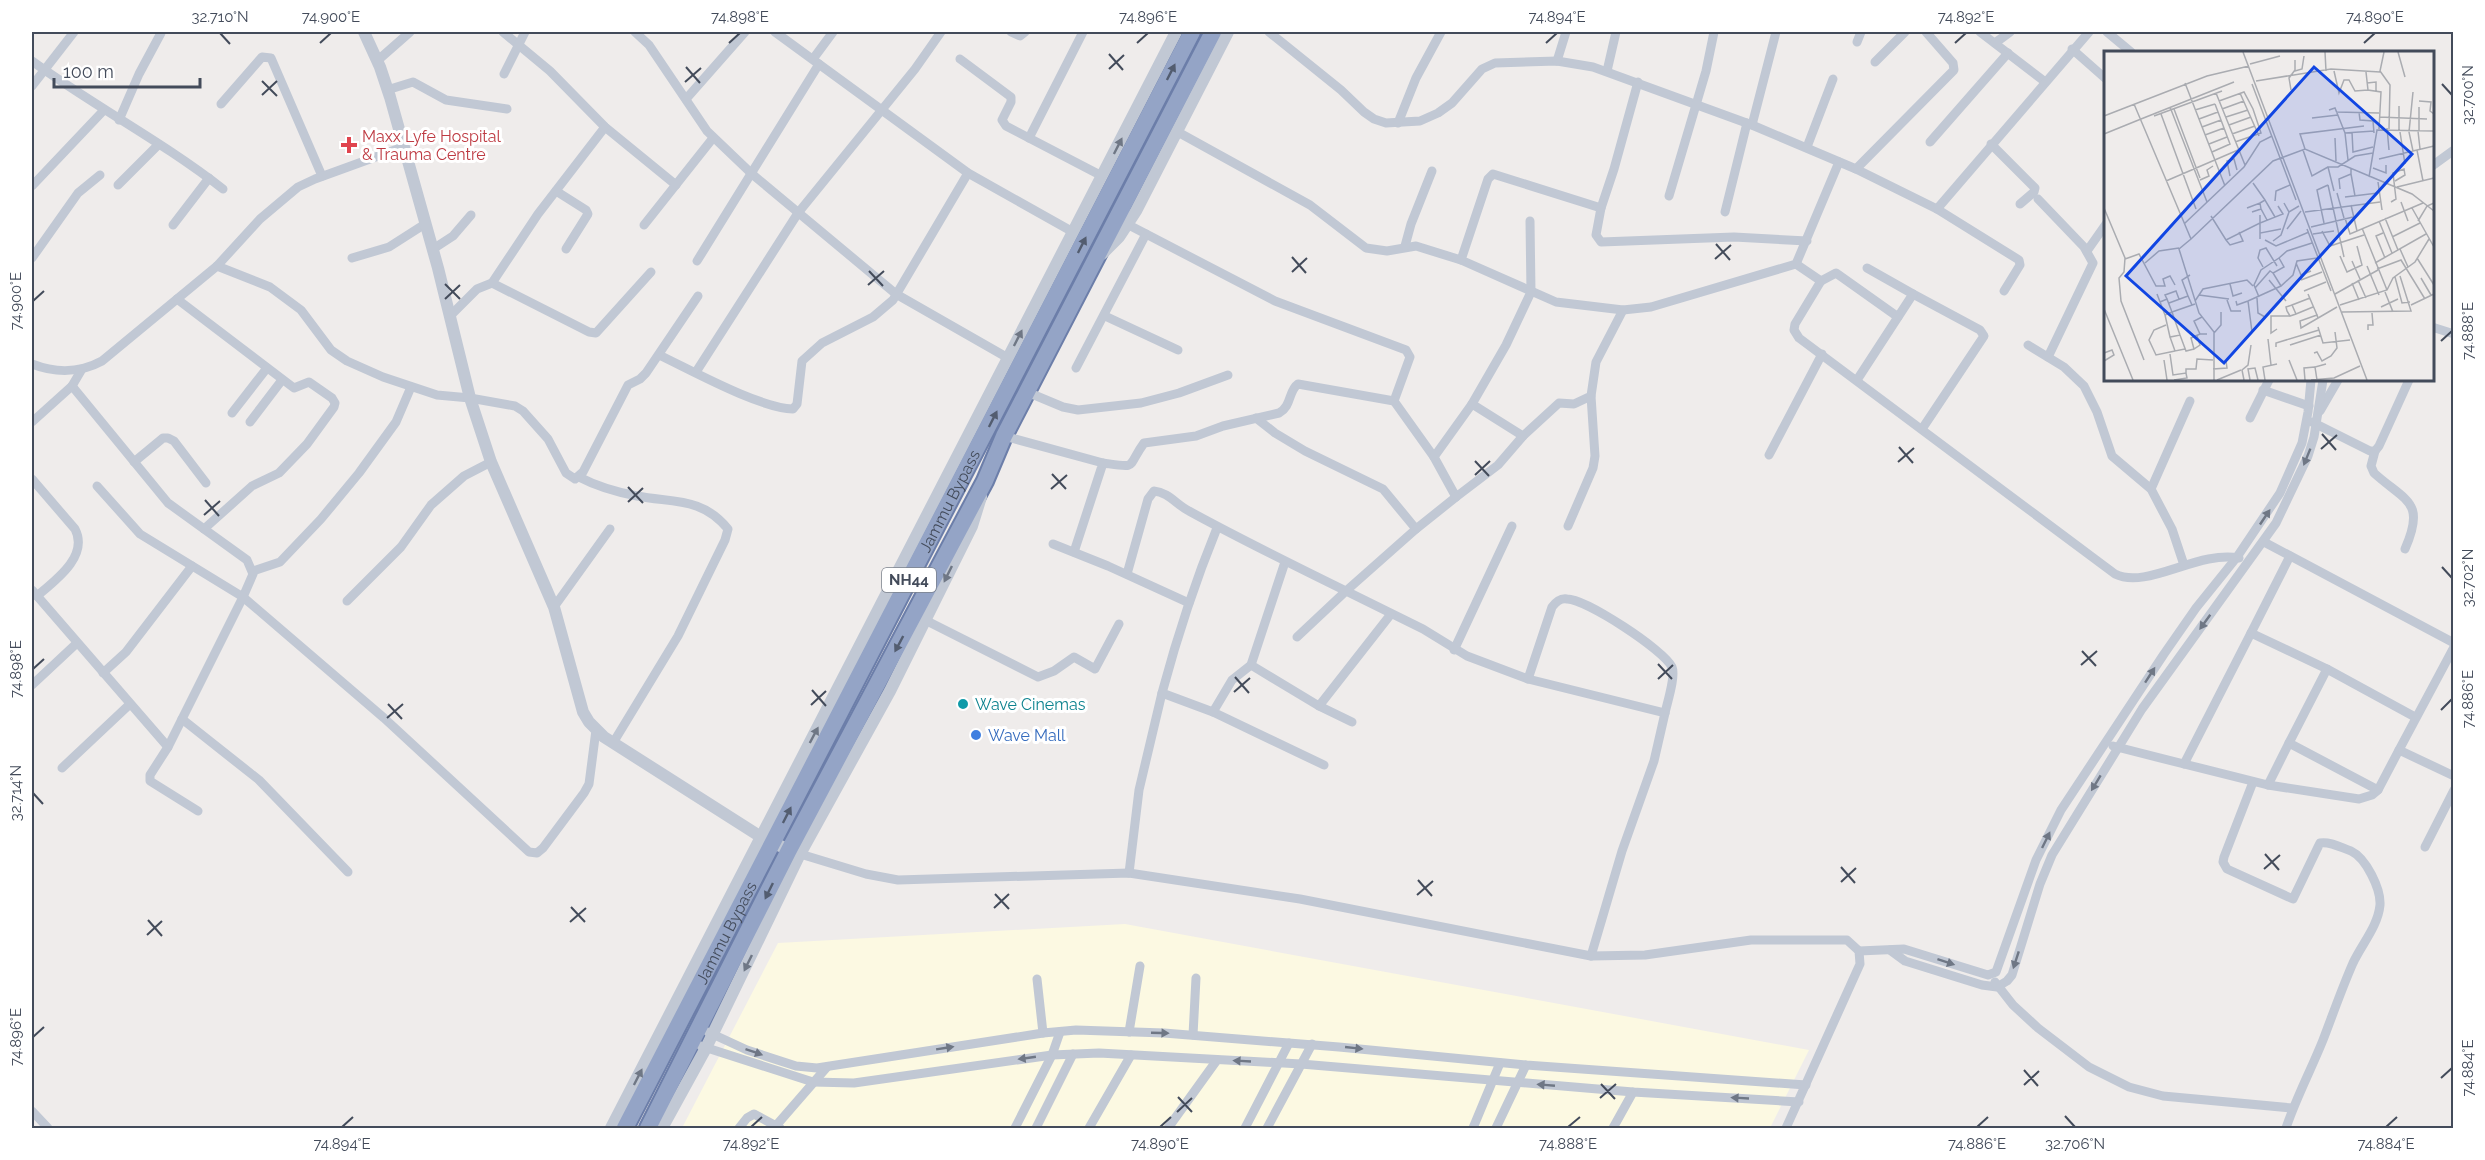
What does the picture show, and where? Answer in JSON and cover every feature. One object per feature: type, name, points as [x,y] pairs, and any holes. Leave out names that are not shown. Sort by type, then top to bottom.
[{"type":"highway","name":"Jammu Bypass","points":[[625,1128],[767,840],[1192,32]]},
{"type":"highway","name":"Jammu Bypass","points":[[648,1128],[703,1039],[794,852],[985,482],[1004,436],[1096,259],[1122,222],[1213,32]]},
{"type":"street","points":[[32,86],[74,32]]},
{"type":"street","points":[[364,32],[378,61],[387,90],[433,249],[470,398],[491,462],[554,607],[580,701],[589,722],[596,730],[767,840],[794,852],[866,874],[898,879],[1129,873],[1300,898],[1592,956],[1645,955],[1751,939],[1847,940],[1859,951],[1860,964],[1786,1128]]},
{"type":"street","points":[[378,61],[410,32]]},
{"type":"street","points":[[503,32],[550,71],[605,127],[676,185]]},
{"type":"street","points":[[504,74],[525,32]]},
{"type":"street","points":[[686,99],[745,32]]},
{"type":"street","points":[[775,32],[968,173],[1073,232]]},
{"type":"street","points":[[697,261],[752,174],[833,32]]},
{"type":"street","points":[[696,372],[798,213],[941,32]]},
{"type":"street","points":[[1011,32],[1020,36],[1025,32]]},
{"type":"street","points":[[1029,138],[1083,32]]},
{"type":"street","points":[[611,1128],[767,840],[1008,358],[1176,32]]},
{"type":"street","points":[[1228,32],[1176,131],[1122,222],[1275,301],[1406,350],[1410,357],[1394,401]]},
{"type":"street","points":[[1269,32],[1374,119],[1398,123],[1420,121],[1438,114],[1452,104],[1488,65],[1504,62],[1557,61],[1607,71],[1807,147],[1937,209],[2019,260],[2020,266],[2004,291]]},
{"type":"street","points":[[1398,123],[1416,78],[1441,32]]},
{"type":"street","points":[[1557,61],[1566,32]]},
{"type":"street","points":[[1607,71],[1616,32]]},
{"type":"street","points":[[1669,196],[1706,72],[1714,32]]},
{"type":"street","points":[[1725,212],[1776,32]]},
{"type":"street","points":[[1857,42],[1861,32]]},
{"type":"street","points":[[1875,62],[1905,32]]},
{"type":"street","points":[[1856,169],[1954,70],[1953,63],[1926,32]]},
{"type":"street","points":[[1980,32],[2044,81]]},
{"type":"street","points":[[1995,43],[2010,32]]},
{"type":"street","points":[[1937,209],[2044,81],[2089,32]]},
{"type":"street","points":[[2108,32],[2130,51]]},
{"type":"street","points":[[119,120],[139,74],[161,33]]},
{"type":"street","points":[[640,33],[713,138],[752,174],[896,294],[1008,358]]},
{"type":"street","points":[[2072,49],[2104,77]]},
{"type":"street","points":[[1930,142],[2008,53]]},
{"type":"street","points":[[221,104],[262,57],[271,58],[322,176]]},
{"type":"street","points":[[960,59],[1011,97],[1011,102],[1002,117],[1003,123],[1102,176]]},
{"type":"street","points":[[32,61],[223,189]]},
{"type":"street","points":[[1807,147],[1833,79]]},
{"type":"street","points":[[387,90],[413,82],[446,100],[507,109]]},
{"type":"street","points":[[1638,82],[1601,208],[1596,235],[1601,242],[1734,237],[1807,241]]},
{"type":"street","points":[[32,186],[104,110]]},
{"type":"street","points":[[450,316],[477,289],[492,283],[556,191],[605,127]]},
{"type":"street","points":[[1176,131],[1310,205],[1366,248],[1387,251],[1405,246],[1423,247],[1461,260],[1531,292],[1564,304],[1623,310],[1652,307],[1796,264],[1839,162]]},
{"type":"street","points":[[644,225],[713,138]]},
{"type":"street","points":[[1991,144],[2035,188],[2034,192],[2020,204]]},
{"type":"street","points":[[118,185],[159,145]]},
{"type":"street","points":[[32,364],[46,369],[82,369],[102,361],[217,266],[260,219],[298,187],[403,147]]},
{"type":"street","points":[[2434,165],[2454,150]]},
{"type":"street","points":[[1405,246],[1411,224],[1432,171]]},
{"type":"street","points":[[659,355],[772,405],[792,409],[796,404],[802,362],[822,343],[884,310],[896,294],[968,173]]},
{"type":"street","points":[[1461,260],[1488,179],[1493,174],[1601,208]]},
{"type":"street","points":[[32,258],[78,192],[100,175]]},
{"type":"street","points":[[173,225],[209,178]]},
{"type":"street","points":[[556,191],[586,210],[588,214],[566,249]]},
{"type":"street","points":[[2038,199],[2087,250],[2092,259],[2092,267],[2048,357]]},
{"type":"street","points":[[433,249],[453,236],[471,215]]},
{"type":"street","points":[[1434,457],[1472,404],[1506,345],[1531,292],[1530,220]]},
{"type":"street","points":[[352,258],[389,247],[425,224]]},
{"type":"street","points":[[2087,250],[2104,227]]},
{"type":"street","points":[[1076,368],[1146,234]]},
{"type":"street","points":[[1796,264],[1821,281]]},
{"type":"street","points":[[217,266],[270,286],[301,310],[323,340],[339,356],[411,387],[437,395],[515,406],[523,411],[548,439],[566,473],[574,479],[579,477],[609,490],[694,504],[715,516],[728,529],[725,540],[678,636],[613,742]]},
{"type":"street","points":[[1867,268],[1980,330],[1984,336],[1922,429]]},
{"type":"street","points":[[492,283],[589,332],[596,333],[651,272]]},
{"type":"street","points":[[1898,317],[1836,273],[1821,281],[1795,324],[1794,330],[1799,338],[2115,574],[2127,579],[2136,579],[2212,557],[2237,557],[2250,561]]},
{"type":"street","points":[[1857,380],[1913,294]]},
{"type":"street","points":[[579,477],[628,385],[642,377],[698,296]]},
{"type":"street","points":[[177,299],[294,388],[309,382],[332,398],[335,403],[307,444],[279,473],[252,486],[204,529]]},
{"type":"street","points":[[1568,526],[1593,468],[1595,456],[1591,396],[1596,362],[1623,310]]},
{"type":"street","points":[[1105,316],[1178,350]]},
{"type":"street","points":[[2434,327],[2454,334]]},
{"type":"street","points":[[2028,345],[2064,367],[2084,386],[2097,412],[2112,456],[2151,489],[2172,529],[2184,565]]},
{"type":"street","points":[[1769,454],[1822,354]]},
{"type":"street","points":[[232,413],[267,368]]},
{"type":"street","points":[[32,422],[72,386],[82,369]]},
{"type":"street","points":[[1027,392],[1063,407],[1078,410],[1141,403],[1179,393],[1228,375]]},
{"type":"street","points":[[250,422],[282,380]]},
{"type":"street","points":[[2250,418],[2268,381]]},
{"type":"street","points":[[1991,975],[1999,968],[2026,889],[2047,837],[2061,810],[2180,631],[2237,557],[2280,492],[2296,458],[2307,420],[2310,381]]},
{"type":"street","points":[[1890,950],[1905,961],[1982,986],[1997,987],[2012,975],[2040,884],[2052,855],[2117,747],[2264,542],[2280,515],[2308,456],[2318,418],[2324,381]]},
{"type":"street","points":[[2318,418],[2338,381]]},
{"type":"street","points":[[2405,549],[2414,524],[2414,510],[2374,473],[2371,466],[2375,451],[2409,381]]},
{"type":"street","points":[[1004,436],[1103,463],[1129,466],[1144,443],[1196,436],[1223,426],[1283,411],[1289,405],[1295,386],[1298,384],[1394,401],[1434,457],[1456,497]]},
{"type":"street","points":[[72,386],[168,503],[248,560],[253,571],[243,597],[168,747],[150,775],[150,781],[198,811]]},
{"type":"street","points":[[253,571],[280,562],[321,519],[359,473],[396,422],[411,387]]},
{"type":"street","points":[[2264,390],[2309,406]]},
{"type":"street","points":[[1297,637],[1416,529],[1498,465],[1523,436],[1559,403],[1574,404],[1591,396]]},
{"type":"street","points":[[2151,489],[2190,401]]},
{"type":"street","points":[[1472,404],[1523,436]]},
{"type":"street","points":[[1256,418],[1275,433],[1305,451],[1383,489],[1416,529]]},
{"type":"street","points":[[2307,420],[2318,418],[2370,451],[2375,451]]},
{"type":"street","points":[[134,462],[163,438],[168,438],[174,441],[206,483]]},
{"type":"street","points":[[347,601],[401,547],[431,505],[464,476],[491,462]]},
{"type":"street","points":[[1074,552],[1103,463]]},
{"type":"street","points":[[32,478],[80,538],[80,547],[67,568],[34,593],[168,747]]},
{"type":"street","points":[[794,852],[890,691],[977,513],[985,482]]},
{"type":"street","points":[[97,486],[140,534],[243,597],[384,718],[529,852],[537,853],[543,848],[584,794],[592,770],[596,730]]},
{"type":"street","points":[[1127,574],[1148,499],[1154,490],[1168,495],[1180,507],[1217,528],[1423,629],[1454,650],[1528,679],[1665,713]]},
{"type":"street","points":[[1454,650],[1512,526]]},
{"type":"street","points":[[1129,873],[1138,790],[1162,693],[1199,569],[1217,528]]},
{"type":"street","points":[[554,607],[610,529]]},
{"type":"street","points":[[2104,744],[2184,764],[2251,789],[2268,785],[2359,799],[2372,795],[2378,790],[2454,645],[2264,542]]},
{"type":"street","points":[[1053,544],[1127,574],[1189,603]]},
{"type":"street","points":[[2184,764],[2290,556]]},
{"type":"street","points":[[1213,712],[1232,680],[1251,665],[1285,561]]},
{"type":"street","points":[[103,673],[126,652],[192,566]]},
{"type":"street","points":[[1528,679],[1551,607],[1557,601],[1569,598],[1622,625],[1667,660],[1673,673],[1654,761],[1622,850],[1592,956]]},
{"type":"street","points":[[1320,706],[1391,614]]},
{"type":"street","points":[[926,620],[1038,677],[1054,671],[1074,657],[1095,669],[1100,664],[1119,624]]},
{"type":"street","points":[[2180,631],[2194,639]]},
{"type":"street","points":[[2251,633],[2327,669],[2415,717]]},
{"type":"street","points":[[32,685],[77,644]]},
{"type":"street","points":[[1251,665],[1352,722]]},
{"type":"street","points":[[2268,785],[2327,669]]},
{"type":"street","points":[[1162,693],[1213,712],[1324,765]]},
{"type":"street","points":[[62,768],[130,704]]},
{"type":"street","points":[[182,719],[260,780],[348,872]]},
{"type":"street","points":[[2289,743],[2378,790]]},
{"type":"street","points":[[2399,750],[2454,776]]},
{"type":"street","points":[[2251,789],[2224,857],[2223,862],[2227,869],[2293,899],[2320,843],[2327,842],[2354,853],[2367,864],[2380,901],[2375,922],[2353,965],[2286,1128]]},
{"type":"street","points":[[2425,847],[2454,790]]},
{"type":"street","points":[[1859,951],[1904,949],[1991,975],[1997,987],[2013,1005],[2047,1035],[2089,1067],[2129,1087],[2163,1096],[2291,1113]]},
{"type":"street","points":[[1130,1032],[1140,966]]},
{"type":"street","points":[[1193,1035],[1196,978]]},
{"type":"street","points":[[1037,979],[1043,1033]]},
{"type":"street","points":[[1015,1128],[1052,1055],[1060,1032]]},
{"type":"street","points":[[703,1039],[796,1066],[826,1067],[1043,1033],[1130,1032],[1312,1044],[1500,1063],[1806,1085]]},
{"type":"street","points":[[703,1039],[813,1082],[854,1083],[1052,1055],[1131,1055],[1301,1064],[1633,1092],[1799,1102]]},
{"type":"street","points":[[662,1128],[703,1039]]},
{"type":"street","points":[[1245,1128],[1289,1043]]},
{"type":"street","points":[[1267,1128],[1312,1044]]},
{"type":"street","points":[[1036,1128],[1073,1054]]},
{"type":"street","points":[[1089,1128],[1131,1055]]},
{"type":"street","points":[[1168,1128],[1217,1060]]},
{"type":"street","points":[[1473,1128],[1500,1063]]},
{"type":"street","points":[[1496,1128],[1526,1065]]},
{"type":"street","points":[[740,1128],[747,1118],[754,1114],[777,1127],[826,1067]]},
{"type":"street","points":[[1613,1128],[1633,1092]]},
{"type":"street","points":[[32,1111],[48,1128]]},
{"type":"shaded area","points":[[1125,924],[1809,1050],[1770,1128],[682,1128],[778,943]]},
{"type":"place","name":"Maxx Lyfe Hospital & Trauma Centre","points":[[349,145]]},
{"type":"place","name":"Wave Cinemas","points":[[963,704]]},
{"type":"place","name":"Wave Mall","points":[[976,735]]}]
